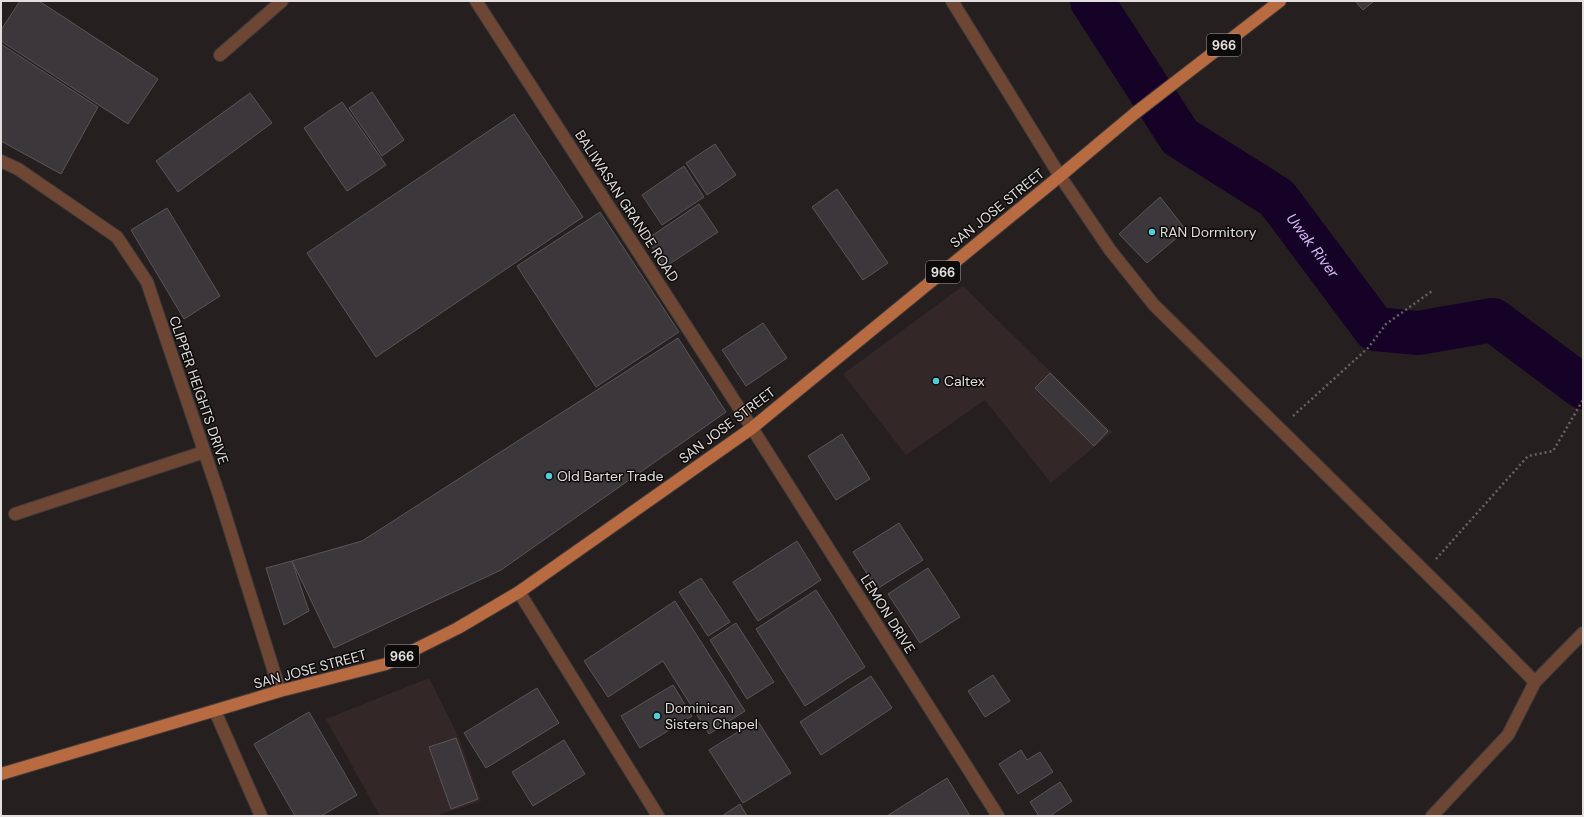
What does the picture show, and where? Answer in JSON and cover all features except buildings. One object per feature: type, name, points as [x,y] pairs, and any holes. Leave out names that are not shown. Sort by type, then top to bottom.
[{"type":"main road","name":"SAN JOSE STREET","points":[[1,774],[280,691],[386,664],[458,628],[519,592],[752,428],[1134,114],[1280,1]]},
{"type":"street","points":[[220,55],[282,1]]},
{"type":"street","name":"BALIWASAN GRANDE ROAD","points":[[476,1],[752,428]]},
{"type":"street","points":[[952,1],[1060,176],[1110,250],[1154,305],[1425,571],[1535,682]]},
{"type":"street","name":"CLIPPER HEIGHTS DRIVE","points":[[1,161],[18,169],[117,237],[147,282],[204,452],[280,691]]},
{"type":"street","name":"LEMON DRIVE","points":[[752,428],[998,816]]},
{"type":"street","points":[[15,514],[204,452]]},
{"type":"street","points":[[519,592],[658,816]]},
{"type":"street","points":[[1432,816],[1508,736],[1535,682],[1583,633]]},
{"type":"street","points":[[215,711],[261,816]]},
{"type":"path","points":[[1280,429],[1368,348],[1386,324],[1432,291]]},
{"type":"path","points":[[1425,571],[1528,456],[1553,451],[1583,400]]},
{"type":"shaded area","points":[[963,286],[1112,432],[1051,483],[985,400],[906,455],[843,374]]},
{"type":"shaded area","points":[[429,678],[459,738],[481,801],[435,816],[380,816],[326,719]]},
{"type":"waterway","name":"Uwak River","points":[[1092,1],[1180,137],[1277,198],[1375,329],[1418,333],[1493,320],[1583,387]]},
{"type":"place","name":"RAN Dormitory","points":[[1152,232]]},
{"type":"place","name":"Caltex","points":[[936,381]]},
{"type":"place","name":"Old Barter Trade","points":[[549,476]]},
{"type":"place","name":"Dominican Sisters Chapel","points":[[657,716]]}]
